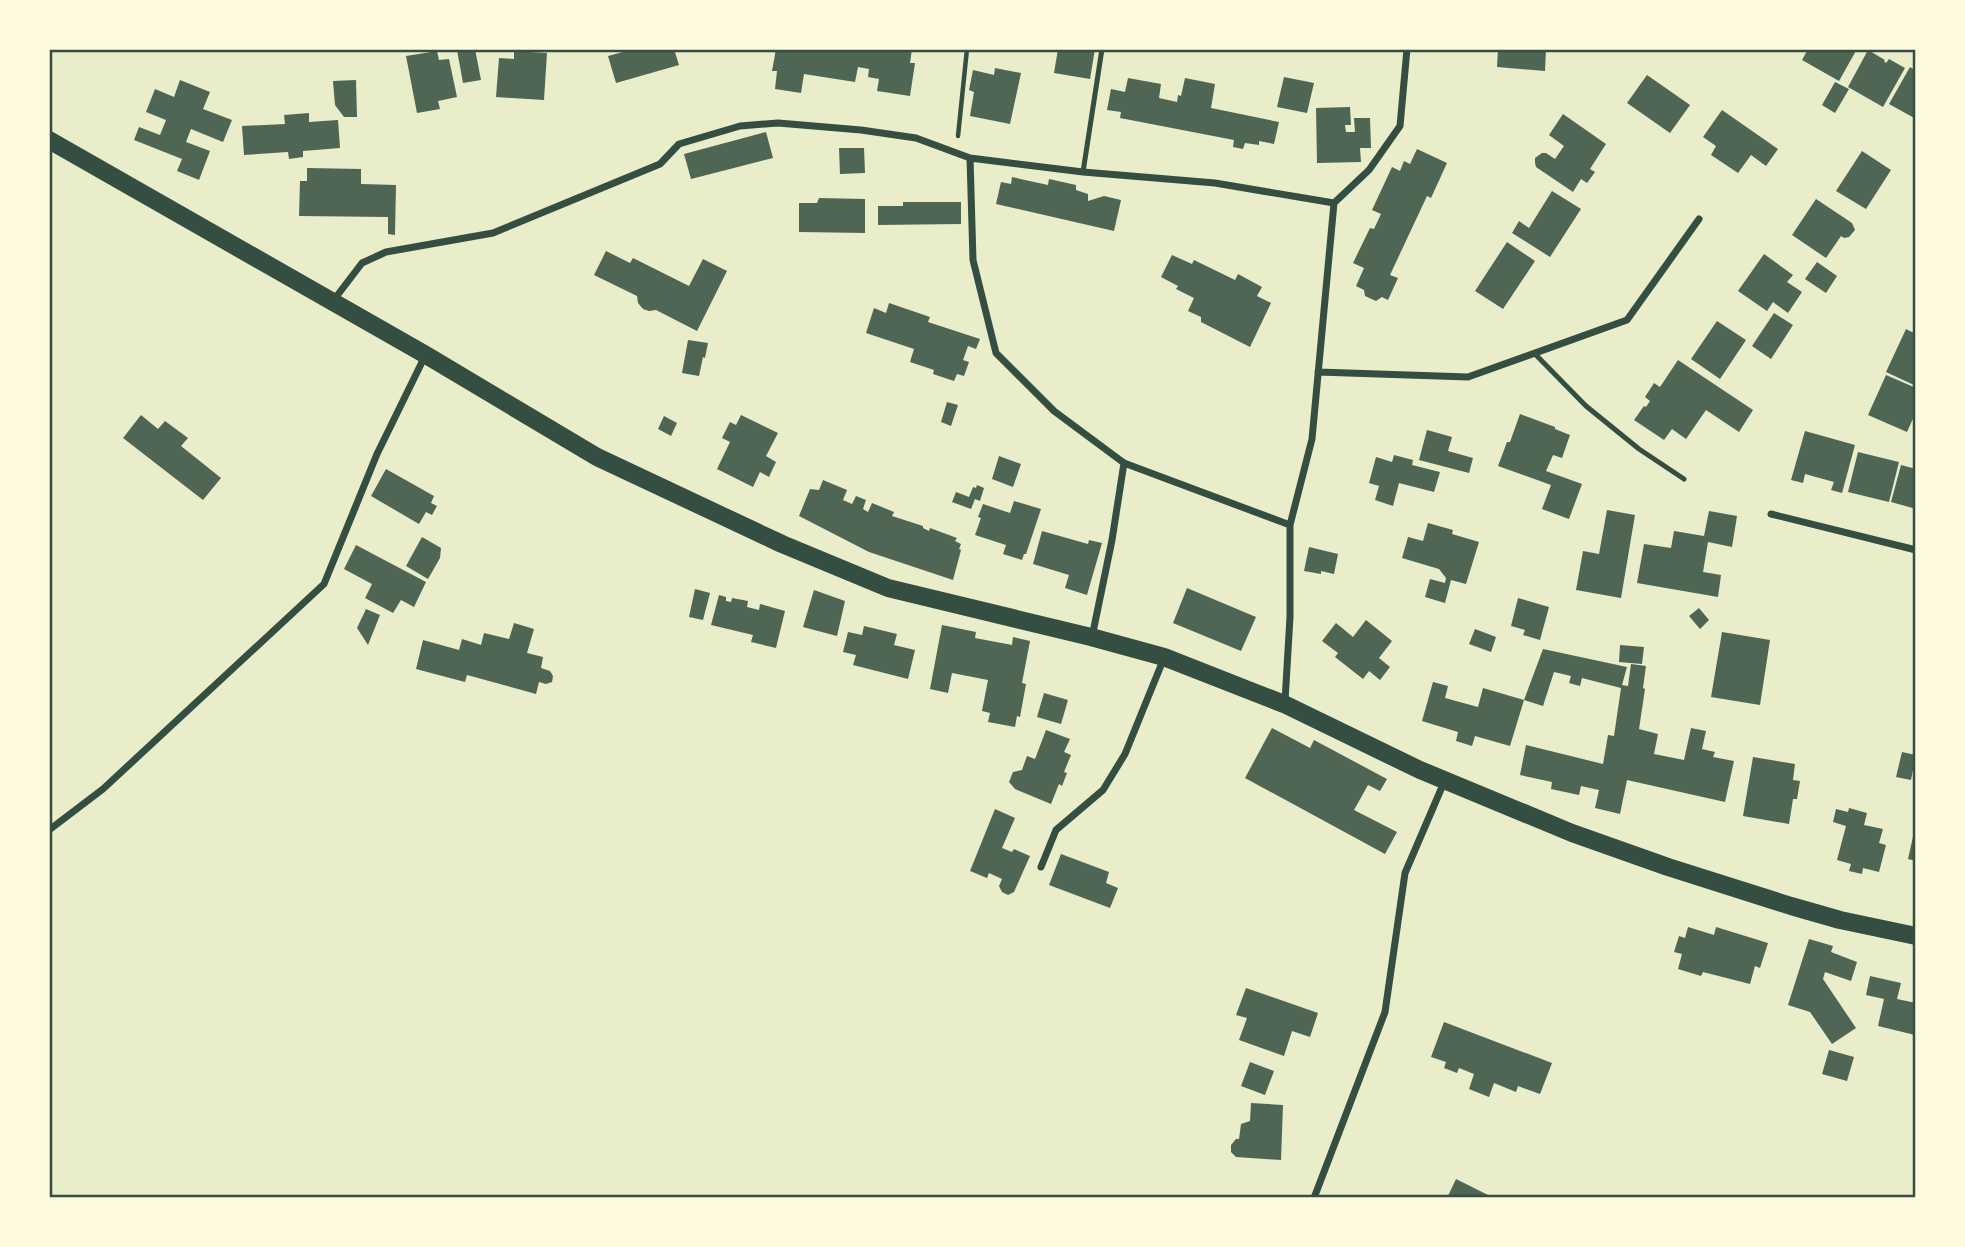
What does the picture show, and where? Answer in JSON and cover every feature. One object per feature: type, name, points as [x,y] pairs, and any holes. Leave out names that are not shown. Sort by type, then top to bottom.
[{"type":"main road","points":[[49,140],[426,355],[597,457],[782,544],[888,588],[1164,657],[1284,704],[1445,780],[1560,828],[1668,867],[1791,906],[1916,936]]},
{"type":"street","points":[[1284,704],[1290,617],[1290,525],[1312,439],[1334,203],[1369,170],[1400,126],[1407,49]]},
{"type":"street","points":[[332,301],[362,263],[386,252],[493,233],[660,164],[679,144],[740,126],[778,123],[861,130],[916,138],[970,158],[1083,172],[1215,183],[1334,203]]},
{"type":"street","points":[[970,158],[973,260],[996,353],[1054,411],[1124,463],[1290,525]]},
{"type":"street","points":[[1318,372],[1468,377],[1627,320],[1699,219]]},
{"type":"street","points":[[49,830],[103,789],[324,584],[377,454],[426,355]]},
{"type":"street","points":[[1091,637],[1112,540],[1124,463]]},
{"type":"street","points":[[1771,514],[1916,550]]},
{"type":"street","points":[[1041,867],[1056,830],[1103,790],[1125,754],[1164,657]]},
{"type":"street","points":[[1314,1198],[1385,1012],[1405,873],[1445,780]]},
{"type":"lane","points":[[1083,172],[1102,49]]},
{"type":"lane","points":[[1535,354],[1586,406],[1639,449],[1684,479]]},
{"type":"path","points":[[955,154],[967,49]]},
{"type":"building","points":[[475,49],[481,80],[463,83],[457,50]]},
{"type":"building","points":[[634,49],[674,49],[679,65],[616,83],[608,56]]},
{"type":"building","points":[[776,49],[912,49],[910,63],[915,63],[910,96],[877,91],[879,79],[868,77],[869,69],[858,67],[855,82],[804,74],[801,93],[775,89],[777,71],[772,71]]},
{"type":"building","points":[[1058,49],[1095,49],[1090,79],[1054,73]]},
{"type":"building","points":[[1498,49],[1546,49],[1545,71],[1497,67]]},
{"type":"building","points":[[1808,49],[1857,49],[1839,81],[1802,60]]},
{"type":"building","points":[[1868,50],[1886,63],[1889,59],[1905,68],[1883,107],[1848,87]]},
{"type":"building","points":[[437,51],[439,60],[449,59],[457,97],[438,101],[440,109],[417,113],[406,56]]},
{"type":"building","points":[[514,51],[547,53],[544,100],[496,97],[499,58],[514,59]]},
{"type":"building","points":[[1910,67],[1916,71],[1916,119],[1889,104]]},
{"type":"building","points":[[995,68],[1021,73],[1010,124],[970,116],[974,92],[969,90],[973,70],[994,75]]},
{"type":"building","points":[[1647,75],[1690,105],[1670,133],[1627,103]]},
{"type":"building","points":[[1284,77],[1314,83],[1307,113],[1277,107]]},
{"type":"building","points":[[1128,78],[1161,84],[1159,98],[1177,102],[1185,78],[1215,84],[1211,108],[1279,122],[1274,144],[1259,141],[1259,145],[1245,143],[1243,149],[1233,147],[1234,140],[1120,118],[1121,112],[1107,110],[1111,89],[1125,92]]},
{"type":"building","points":[[180,80],[210,92],[203,109],[232,120],[223,142],[191,129],[186,142],[210,151],[199,180],[177,171],[182,159],[134,140],[139,127],[160,135],[166,120],[146,112],[155,89],[174,97]]},
{"type":"building","points":[[356,80],[357,117],[344,117],[335,105],[333,81]]},
{"type":"building","points":[[1835,82],[1849,89],[1835,113],[1822,105]]},
{"type":"building","points":[[1350,107],[1351,125],[1345,125],[1346,132],[1355,132],[1354,118],[1370,118],[1371,148],[1360,148],[1361,162],[1317,163],[1316,108]]},
{"type":"building","points":[[1722,110],[1778,149],[1766,166],[1751,155],[1738,173],[1711,155],[1716,146],[1703,137]]},
{"type":"building","points":[[309,113],[309,122],[338,120],[340,148],[303,151],[303,157],[289,159],[288,152],[244,155],[242,126],[285,124],[284,115]]},
{"type":"building","points":[[1563,114],[1606,144],[1590,169],[1595,172],[1587,183],[1581,179],[1573,192],[1536,167],[1535,163],[1535,158],[1542,153],[1555,159],[1564,146],[1549,135]]},
{"type":"building","points":[[766,132],[773,158],[691,179],[684,154]]},
{"type":"building","points":[[839,148],[864,148],[865,173],[840,174]]},
{"type":"building","points":[[1417,149],[1447,163],[1431,198],[1427,196],[1390,275],[1398,278],[1388,300],[1382,297],[1376,301],[1365,296],[1364,290],[1356,286],[1364,268],[1353,263],[1370,228],[1374,229],[1381,214],[1372,210],[1392,167],[1400,171],[1404,161],[1410,164]]},
{"type":"building","points":[[1862,151],[1891,170],[1866,209],[1836,191]]},
{"type":"building","points":[[307,168],[361,169],[361,184],[396,185],[395,235],[388,234],[388,217],[299,216],[300,181],[307,181]]},
{"type":"building","points":[[1012,177],[1048,185],[1049,179],[1076,185],[1076,190],[1088,194],[1088,201],[1104,196],[1121,200],[1114,231],[996,204],[1001,182],[1011,184]]},
{"type":"building","points":[[1552,191],[1581,209],[1550,257],[1512,233],[1519,221],[1529,228]]},
{"type":"building","points":[[819,198],[865,199],[865,233],[799,232],[799,203],[817,203]]},
{"type":"building","points":[[1816,199],[1852,223],[1855,230],[1849,237],[1841,236],[1826,258],[1792,235]]},
{"type":"building","points":[[903,202],[961,202],[961,224],[878,225],[878,206],[903,206]]},
{"type":"building","points":[[1507,242],[1535,261],[1503,309],[1475,291]]},
{"type":"building","points":[[606,251],[630,263],[633,258],[689,286],[703,259],[727,271],[697,331],[656,310],[643,309],[637,296],[594,275]]},
{"type":"building","points":[[1764,254],[1793,275],[1787,282],[1802,292],[1788,313],[1773,302],[1767,311],[1738,291]]},
{"type":"building","points":[[1172,255],[1192,264],[1194,260],[1235,280],[1238,274],[1262,287],[1257,296],[1271,303],[1250,347],[1201,322],[1201,317],[1188,311],[1194,298],[1161,277]]},
{"type":"building","points":[[1817,262],[1837,276],[1826,293],[1805,279]]},
{"type":"building","points":[[889,303],[930,317],[928,322],[980,339],[976,349],[968,346],[963,360],[969,362],[964,376],[957,374],[954,381],[933,374],[934,370],[910,362],[914,349],[866,333],[874,308],[886,313]]},
{"type":"building","points":[[1774,313],[1793,325],[1771,359],[1752,346]]},
{"type":"building","points":[[1717,321],[1746,340],[1720,379],[1691,359]]},
{"type":"building","points":[[1906,329],[1916,334],[1916,386],[1886,372]]},
{"type":"building","points":[[688,340],[708,343],[699,376],[682,373]]},
{"type":"building","points":[[1678,360],[1753,410],[1739,432],[1706,410],[1686,439],[1672,429],[1664,440],[1634,420],[1650,401],[1645,397],[1654,383],[1660,387]]},
{"type":"building","points":[[1886,375],[1916,388],[1916,412],[1907,432],[1868,415]]},
{"type":"building","points":[[947,402],[958,405],[951,426],[941,422]]},
{"type":"building","points":[[1520,414],[1570,435],[1562,458],[1553,455],[1546,471],[1582,484],[1569,519],[1542,509],[1551,485],[1498,466]]},
{"type":"building","points":[[141,415],[158,429],[165,421],[188,438],[181,446],[221,478],[203,500],[123,438]]},
{"type":"building","points":[[741,415],[778,433],[766,456],[776,462],[769,477],[760,472],[753,487],[717,469],[730,442],[722,438],[730,422],[736,425]]},
{"type":"building","points":[[664,416],[677,423],[671,436],[658,429]]},
{"type":"building","points":[[1427,430],[1452,437],[1448,451],[1473,458],[1469,473],[1419,460]]},
{"type":"building","points":[[1805,431],[1855,445],[1842,493],[1831,490],[1834,482],[1805,474],[1803,483],[1791,480]]},
{"type":"building","points":[[1858,452],[1899,462],[1889,502],[1848,492]]},
{"type":"building","points":[[1394,455],[1413,460],[1412,465],[1440,472],[1434,492],[1399,483],[1393,506],[1375,500],[1379,486],[1369,483],[1376,457],[1392,462]]},
{"type":"building","points":[[999,456],[1021,464],[1013,487],[992,479]]},
{"type":"building","points":[[1901,465],[1916,469],[1916,509],[1891,502]]},
{"type":"building","points":[[386,469],[434,496],[431,503],[437,506],[432,515],[426,512],[419,524],[371,496]]},
{"type":"building","points":[[823,480],[847,490],[843,500],[852,504],[856,496],[866,500],[863,509],[868,512],[872,503],[894,512],[892,516],[923,526],[929,531],[930,528],[957,538],[955,541],[961,544],[961,550],[953,580],[869,552],[799,516],[810,489],[819,490]]},
{"type":"building","points":[[977,485],[984,488],[980,501],[975,499],[971,509],[952,502],[956,492],[969,497],[973,487],[976,488]]},
{"type":"building","points":[[1014,501],[1041,509],[1022,560],[1003,554],[1006,545],[975,535],[983,504],[1010,513]]},
{"type":"building","points":[[1607,510],[1635,515],[1621,598],[1576,590],[1583,551],[1599,554]]},
{"type":"building","points":[[1709,511],[1737,516],[1732,547],[1708,542],[1703,572],[1721,575],[1718,597],[1637,583],[1644,544],[1671,548],[1674,531],[1704,536]]},
{"type":"building","points":[[1428,523],[1453,530],[1452,534],[1479,542],[1466,584],[1451,580],[1445,603],[1425,597],[1430,579],[1445,583],[1446,578],[1439,569],[1402,558],[1408,537],[1423,541]]},
{"type":"building","points":[[1042,531],[1088,544],[1089,540],[1102,543],[1087,595],[1065,588],[1069,575],[1033,564]]},
{"type":"building","points":[[422,537],[441,548],[440,558],[428,579],[406,566]]},
{"type":"building","points":[[356,545],[426,582],[414,607],[401,600],[393,613],[365,598],[372,584],[344,569]]},
{"type":"building","points":[[1309,547],[1338,554],[1334,574],[1304,571]]},
{"type":"building","points":[[1187,588],[1256,617],[1241,651],[1173,623]]},
{"type":"building","points":[[695,589],[710,593],[703,620],[689,617]]},
{"type":"building","points":[[814,590],[845,601],[837,636],[803,627]]},
{"type":"building","points":[[719,595],[726,597],[726,601],[731,602],[732,598],[748,601],[747,607],[759,610],[760,604],[785,611],[776,648],[751,642],[753,635],[711,625]]},
{"type":"building","points":[[1518,598],[1549,607],[1540,640],[1523,635],[1525,630],[1511,626]]},
{"type":"building","points":[[1699,608],[1709,620],[1700,629],[1689,616]]},
{"type":"building","points":[[366,609],[380,615],[368,645],[357,628]]},
{"type":"building","points":[[1366,620],[1392,641],[1379,658],[1390,667],[1380,680],[1369,671],[1363,679],[1335,657],[1338,653],[1322,641],[1336,623],[1353,637]]},
{"type":"building","points":[[514,623],[534,629],[527,653],[543,657],[541,668],[550,671],[553,676],[552,682],[539,682],[536,694],[467,675],[465,682],[416,669],[423,640],[459,650],[462,639],[481,645],[484,633],[509,639]]},
{"type":"building","points":[[942,625],[976,632],[975,638],[1012,645],[1013,637],[1030,641],[1022,683],[1026,684],[1020,717],[1017,716],[1015,727],[988,722],[990,713],[982,711],[988,680],[952,673],[948,693],[930,689]]},
{"type":"building","points":[[864,626],[897,634],[894,645],[915,650],[908,679],[853,665],[856,655],[843,652],[848,632],[862,635]]},
{"type":"building","points":[[1475,629],[1496,637],[1491,652],[1469,644]]},
{"type":"building","points":[[1722,632],[1770,640],[1760,705],[1711,697]]},
{"type":"building","points":[[1620,645],[1644,647],[1642,664],[1619,662]]},
{"type":"building","points":[[1543,649],[1627,667],[1622,685],[1628,686],[1631,664],[1646,666],[1639,729],[1658,734],[1654,754],[1684,760],[1691,728],[1706,731],[1702,749],[1715,752],[1713,757],[1734,761],[1725,802],[1627,780],[1620,814],[1595,808],[1599,790],[1581,786],[1579,795],[1551,789],[1552,782],[1520,775],[1526,745],[1603,764],[1608,735],[1614,736],[1621,688],[1582,678],[1580,686],[1569,683],[1571,676],[1554,672],[1543,706],[1524,700]]},
{"type":"building","points":[[1433,682],[1448,686],[1445,698],[1478,707],[1483,688],[1524,700],[1510,746],[1475,736],[1472,746],[1456,741],[1458,732],[1422,721]]},
{"type":"building","points":[[1044,693],[1068,700],[1061,724],[1037,717]]},
{"type":"building","points":[[1272,728],[1310,748],[1314,740],[1387,779],[1380,791],[1368,785],[1354,810],[1397,832],[1385,854],[1245,778]]},
{"type":"building","points":[[1046,730],[1070,739],[1064,752],[1071,755],[1064,772],[1067,773],[1051,804],[1015,789],[1009,782],[1013,772],[1022,770],[1027,756],[1035,759]]},
{"type":"building","points":[[1902,752],[1916,755],[1911,780],[1896,777]]},
{"type":"building","points":[[1753,757],[1795,764],[1793,780],[1800,781],[1797,799],[1793,799],[1789,824],[1743,816]]},
{"type":"building","points":[[1849,808],[1867,813],[1864,825],[1883,829],[1879,843],[1886,845],[1879,872],[1863,868],[1862,874],[1849,871],[1851,864],[1837,860],[1846,826],[1833,822],[1836,809],[1848,812]]},
{"type":"building","points":[[995,809],[1015,818],[1002,848],[1012,852],[1014,849],[1030,856],[1014,892],[1008,895],[1002,892],[999,886],[1002,879],[989,873],[987,878],[970,871]]},
{"type":"building","points":[[1916,828],[1916,861],[1908,859]]},
{"type":"building","points":[[1061,854],[1109,872],[1106,883],[1118,888],[1110,908],[1049,885]]},
{"type":"building","points":[[1688,927],[1714,935],[1716,927],[1768,943],[1760,968],[1755,966],[1750,984],[1703,972],[1701,976],[1678,969],[1682,954],[1674,952],[1679,936],[1685,938]]},
{"type":"building","points":[[1809,939],[1833,946],[1831,952],[1857,962],[1851,981],[1825,972],[1823,979],[1856,1028],[1832,1044],[1810,1012],[1788,1005]]},
{"type":"building","points":[[1870,976],[1901,983],[1897,999],[1916,1003],[1915,1035],[1878,1026],[1884,999],[1866,995]]},
{"type":"building","points":[[1246,988],[1318,1013],[1310,1037],[1292,1031],[1284,1056],[1239,1040],[1247,1018],[1236,1015]]},
{"type":"building","points":[[1444,1022],[1552,1063],[1540,1094],[1518,1086],[1516,1092],[1494,1083],[1489,1097],[1469,1089],[1474,1074],[1459,1068],[1457,1073],[1444,1068],[1446,1062],[1431,1057]]},
{"type":"building","points":[[1829,1050],[1854,1057],[1847,1081],[1822,1074]]},
{"type":"building","points":[[1250,1062],[1274,1071],[1265,1095],[1241,1086]]},
{"type":"building","points":[[1251,1103],[1283,1105],[1281,1160],[1236,1157],[1231,1152],[1231,1145],[1239,1139],[1241,1124],[1250,1121]]},
{"type":"building","points":[[1456,1179],[1494,1198],[1447,1198]]}]
